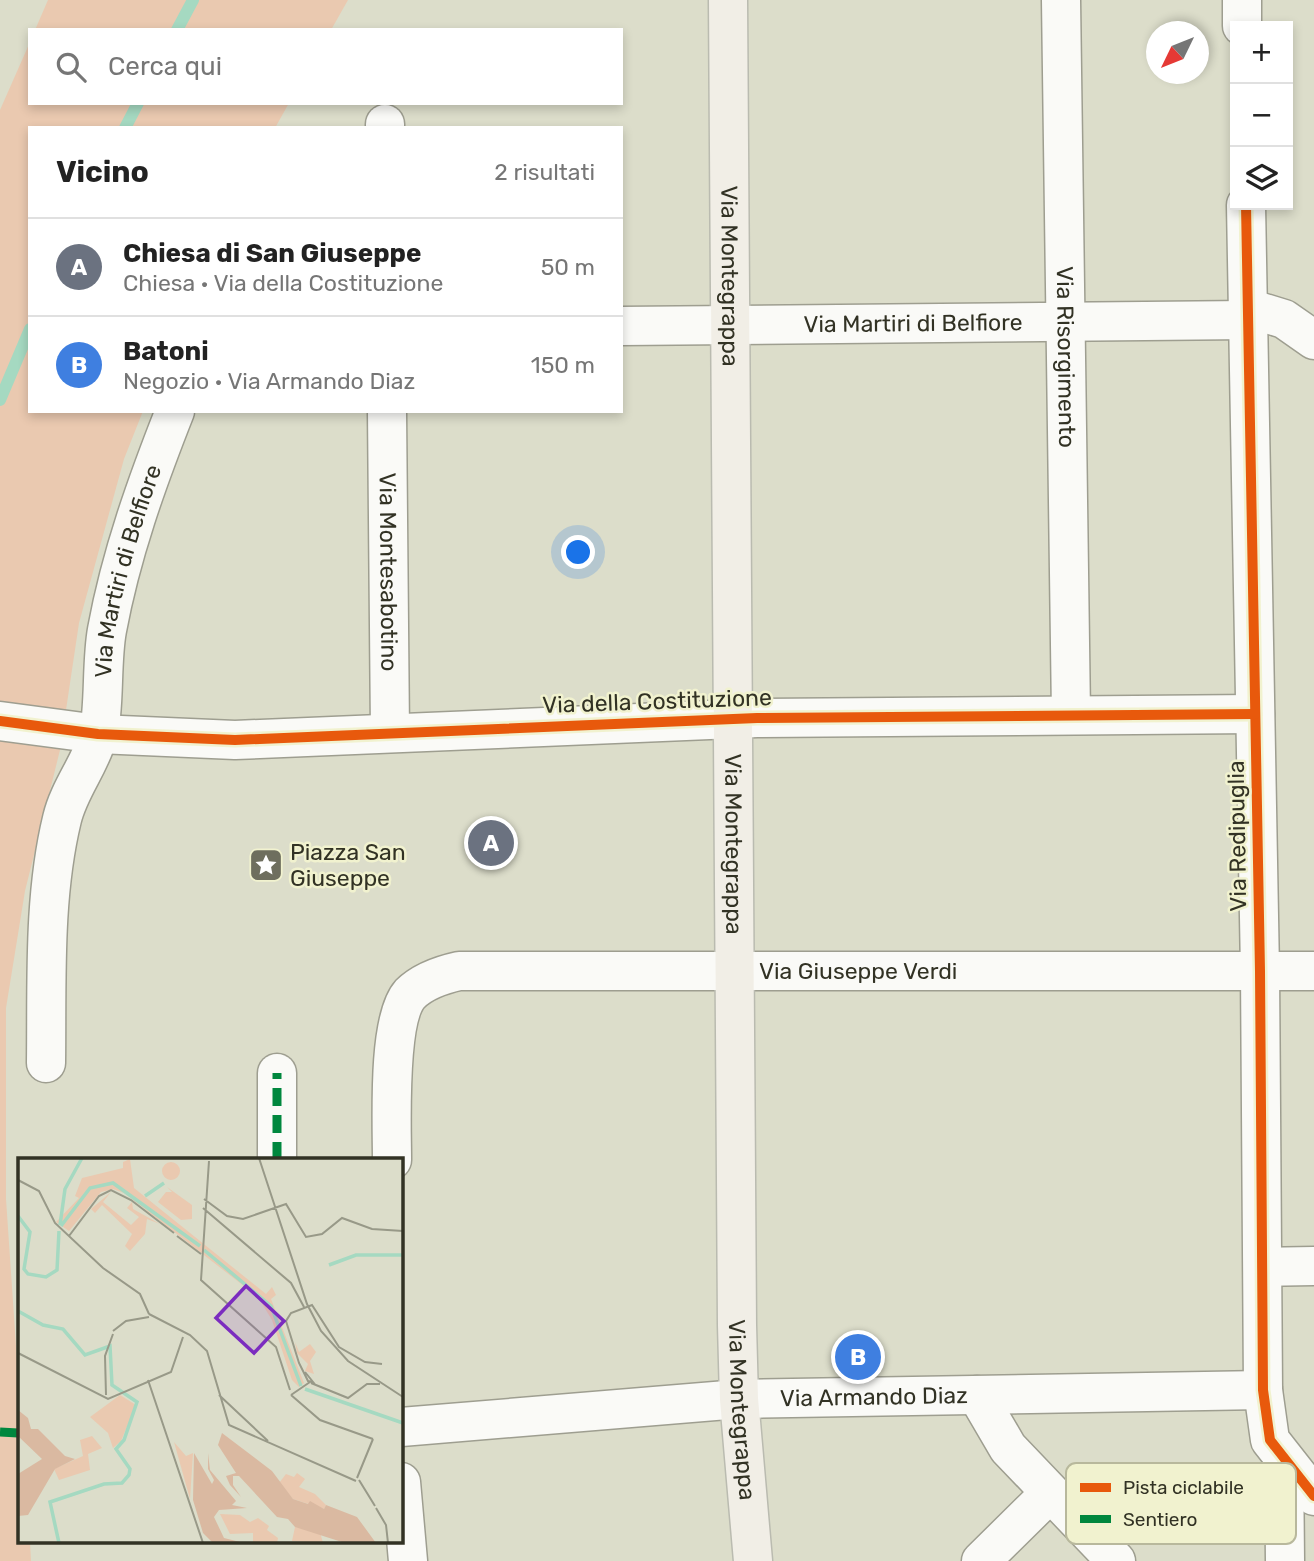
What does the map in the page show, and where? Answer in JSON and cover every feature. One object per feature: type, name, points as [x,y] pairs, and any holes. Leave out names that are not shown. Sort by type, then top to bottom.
[{"type":"main road","name":"Via Montegrappa","points":[[728,0],[731,719],[739,1399],[753,1561]]},
{"type":"street","name":"Via Risorgimento","points":[[1061,0],[1070,715]]},
{"type":"street","points":[[1242,0],[1242,21]]},
{"type":"street","name":"Via Redipuglia","points":[[1246,210],[1260,971],[1264,1390],[1267,1434],[1286,1463]]},
{"type":"street","name":"Via Martiri di Belfiore","points":[[623,326],[1066,322],[1248,314],[1284,319],[1314,340]]},
{"type":"street","name":"Via Martiri di Belfiore","points":[[80,732],[103,656],[110,611],[141,500],[174,413]]},
{"type":"street","name":"Via Montesabotino","points":[[387,413],[390,733]]},
{"type":"street","name":"Via della Costituzione","points":[[0,721],[80,732],[235,740],[731,719],[1255,714]]},
{"type":"street","points":[[46,1063],[49,935],[61,822],[72,788],[80,732]]},
{"type":"street","name":"Via Giuseppe Verdi","points":[[392,1158],[396,1040],[400,1015],[408,996],[433,979],[471,969],[1314,971]]},
{"type":"street","points":[[277,1158],[278,1073]]},
{"type":"street","points":[[1263,1266],[1314,1266]]},
{"type":"street","name":"Via Armando Diaz","points":[[402,1427],[739,1399],[1264,1390]]},
{"type":"street","points":[[977,1395],[998,1436],[1066,1511]]},
{"type":"street","name":"Via Redipuglia","points":[[1296,1474],[1314,1496]]},
{"type":"street","points":[[402,1493],[408,1561]]},
{"type":"street","points":[[981,1561],[1049,1494]]},
{"type":"street","points":[[1099,1544],[1116,1561]]},
{"type":"shaded area","points":[[48,0],[348,0],[332,28],[36,28]]},
{"type":"shaded area","points":[[28,47],[28,105],[288,105],[276,126],[28,126],[28,413],[142,413],[124,459],[79,623],[60,750],[25,891],[6,1008],[6,1199],[18,1375],[18,1544],[30,1544],[31,1561],[0,1561],[0,110]]},
{"type":"waterway","points":[[178,28],[193,0]]},
{"type":"waterway","points":[[126,126],[137,105]]},
{"type":"waterway","points":[[0,400],[28,334]]},
{"type":"marked path","points":[[277,1073],[277,1158]]},
{"type":"marked path","points":[[0,1432],[18,1433]]},
{"type":"cycle path","points":[[1246,210],[1260,971],[1263,1390],[1270,1440],[1288,1463]]},
{"type":"cycle path","points":[[0,721],[98,734],[235,740],[757,718],[1255,714]]},
{"type":"cycle path","points":[[1296,1473],[1314,1496]]},
{"type":"place","name":"Chiesa di San Giuseppe","points":[[491,843]]},
{"type":"place","name":"Piazza San Giuseppe","points":[[266,865]]},
{"type":"place","name":"Batoni","points":[[858,1357]]}]
